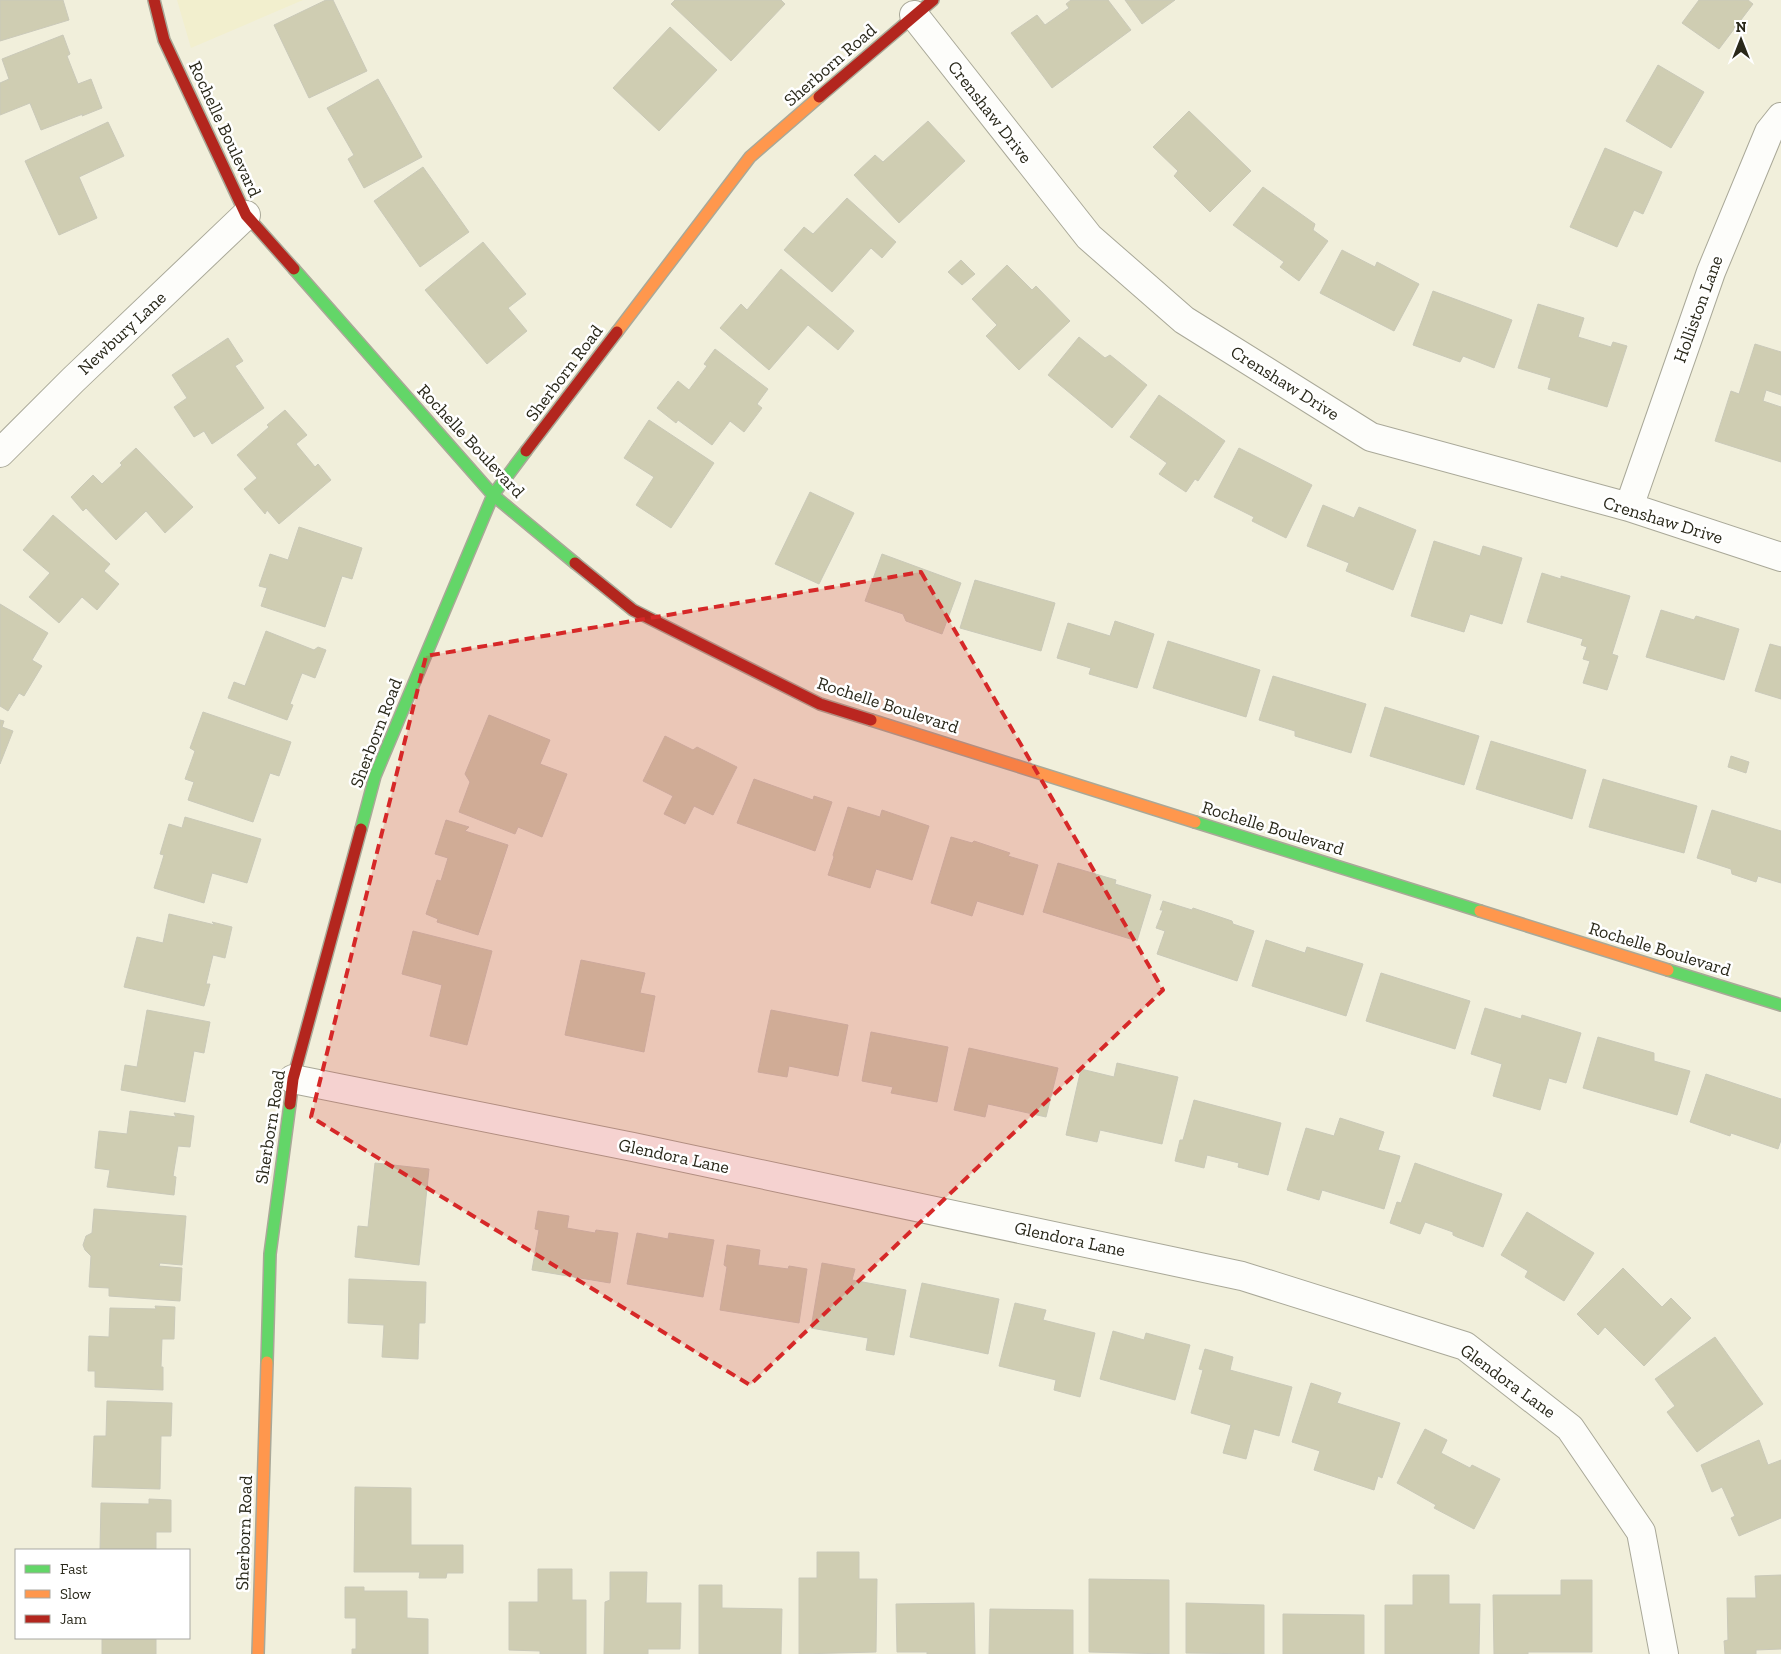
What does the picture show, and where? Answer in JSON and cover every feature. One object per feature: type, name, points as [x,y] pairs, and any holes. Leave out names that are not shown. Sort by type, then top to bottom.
[{"type":"street","name":"Rochelle Boulevard","points":[[154,0],[164,40],[246,215],[492,496],[632,610],[820,704],[1781,1006]]},
{"type":"street","name":"Sherborn Road","points":[[258,1654],[270,1254],[293,1079],[375,776],[492,496],[750,157],[924,7]]},
{"type":"street","name":"Crenshaw Drive","points":[[924,7],[1090,237],[1184,320],[1371,437],[1629,507],[1781,557]]},
{"type":"street","name":"Holliston Lane","points":[[1629,507],[1711,272],[1769,132],[1781,117]]},
{"type":"street","name":"Newbury Lane","points":[[0,453],[73,380],[246,215]]},
{"type":"street","name":"Glendora Lane","points":[[293,1079],[633,1147],[1242,1276],[1465,1346],[1570,1428],[1641,1532],[1664,1654]]},
{"type":"highlighted area","points":[[921,572],[1163,990],[750,1385],[311,1117],[426,656]]},
{"type":"shaded area","points":[[177,0],[303,0],[191,48]]},
{"type":"building","points":[[0,0],[63,0],[69,20],[0,41]]},
{"type":"building","points":[[326,0],[333,0],[367,71],[309,98],[274,25]]},
{"type":"building","points":[[675,0],[781,0],[785,4],[731,61],[671,4]]},
{"type":"building","points":[[1071,0],[1108,0],[1131,30],[1052,88],[1011,33],[1037,15],[1045,25],[1069,8],[1066,4]]},
{"type":"building","points":[[1125,0],[1175,0],[1142,24]]},
{"type":"building","points":[[1699,0],[1748,0],[1753,4],[1719,49],[1682,23]]},
{"type":"building","points":[[670,27],[717,70],[659,131],[613,88]]},
{"type":"building","points":[[63,35],[70,54],[67,56],[78,84],[91,79],[102,108],[41,130],[30,103],[0,115],[0,83],[9,79],[2,59]]},
{"type":"building","points":[[1658,65],[1704,92],[1671,148],[1626,121]]},
{"type":"building","points":[[378,79],[422,157],[364,188],[348,159],[354,155],[327,108]]},
{"type":"building","points":[[1189,111],[1251,171],[1210,212],[1174,176],[1178,171],[1153,147]]},
{"type":"building","points":[[928,121],[965,161],[899,223],[854,175],[875,155],[883,162]]},
{"type":"building","points":[[108,122],[124,156],[79,177],[97,218],[59,235],[25,161]]},
{"type":"building","points":[[1605,148],[1662,172],[1643,214],[1634,210],[1617,247],[1570,227]]},
{"type":"building","points":[[423,167],[469,232],[420,267],[374,201]]},
{"type":"building","points":[[1263,187],[1315,224],[1313,230],[1328,241],[1299,281],[1280,267],[1284,262],[1233,225]]},
{"type":"building","points":[[847,198],[896,242],[882,258],[871,248],[832,292],[784,250],[804,227],[813,234]]},
{"type":"building","points":[[483,242],[526,294],[508,308],[527,331],[487,364],[425,290]]},
{"type":"building","points":[[1342,250],[1375,267],[1377,262],[1419,284],[1394,331],[1320,293]]},
{"type":"building","points":[[961,260],[975,274],[962,285],[948,272]]},
{"type":"building","points":[[1007,265],[1032,290],[1036,286],[1070,321],[1019,370],[986,336],[997,325],[972,299]]},
{"type":"building","points":[[781,269],[854,331],[838,350],[808,325],[769,370],[720,328],[741,304],[747,310]]},
{"type":"building","points":[[1433,291],[1512,320],[1494,368],[1463,356],[1460,362],[1413,345]]},
{"type":"building","points":[[1538,304],[1584,318],[1578,337],[1611,347],[1613,342],[1627,346],[1607,407],[1548,389],[1551,378],[1518,368]]},
{"type":"building","points":[[1079,337],[1105,358],[1110,355],[1147,385],[1112,428],[1048,375]]},
{"type":"building","points":[[228,338],[243,361],[235,366],[264,408],[212,444],[204,431],[194,437],[174,407],[187,398],[172,375]]},
{"type":"building","points":[[1755,344],[1781,352],[1781,395],[1766,390],[1763,401],[1781,407],[1781,462],[1715,441],[1731,391],[1739,394]]},
{"type":"building","points":[[715,349],[768,389],[757,404],[762,408],[744,432],[730,421],[712,445],[678,420],[676,423],[657,408],[678,381],[689,390],[707,366],[704,364]]},
{"type":"building","points":[[1159,395],[1225,441],[1198,481],[1195,479],[1186,492],[1159,474],[1167,463],[1130,437]]},
{"type":"building","points":[[285,410],[307,435],[296,444],[315,467],[318,464],[331,480],[279,524],[267,510],[265,514],[244,489],[257,478],[237,455]]},
{"type":"building","points":[[649,420],[714,463],[671,528],[636,505],[654,477],[624,458]]},
{"type":"building","points":[[136,448],[193,507],[165,533],[146,511],[116,540],[86,508],[83,511],[71,497],[93,475],[102,484]]},
{"type":"building","points":[[1239,448],[1312,485],[1286,538],[1252,521],[1254,517],[1214,497]]},
{"type":"building","points":[[810,492],[854,513],[819,584],[775,564]]},
{"type":"building","points":[[1323,505],[1354,518],[1359,507],[1416,530],[1393,590],[1346,571],[1349,563],[1307,546]]},
{"type":"building","points":[[53,515],[110,564],[104,571],[119,584],[97,610],[82,597],[59,623],[29,597],[50,573],[23,550]]},
{"type":"building","points":[[299,527],[362,548],[352,579],[342,576],[325,627],[261,606],[267,588],[259,586],[270,554],[288,560]]},
{"type":"building","points":[[1434,541],[1480,556],[1483,546],[1522,558],[1502,624],[1470,614],[1464,632],[1411,616]]},
{"type":"building","points":[[882,554],[961,583],[942,634],[906,621],[903,614],[865,601]]},
{"type":"building","points":[[1542,573],[1561,579],[1561,576],[1630,596],[1612,654],[1618,656],[1607,690],[1583,683],[1590,661],[1583,659],[1587,647],[1581,645],[1583,639],[1527,622]]},
{"type":"building","points":[[975,580],[1055,603],[1041,651],[960,628]]},
{"type":"building","points":[[0,604],[48,633],[32,660],[42,666],[24,696],[19,693],[8,711],[0,706]]},
{"type":"building","points":[[1661,610],[1694,620],[1696,616],[1739,629],[1724,680],[1646,657]]},
{"type":"building","points":[[1115,621],[1154,634],[1137,688],[1089,674],[1091,668],[1057,658],[1068,623],[1110,636]]},
{"type":"building","points":[[266,631],[314,650],[318,647],[326,650],[315,678],[302,673],[290,704],[293,705],[287,720],[228,698],[234,682],[245,686]]},
{"type":"building","points":[[1168,641],[1260,670],[1246,717],[1153,688]]},
{"type":"building","points":[[1770,644],[1781,647],[1781,699],[1755,691]]},
{"type":"building","points":[[1273,676],[1366,704],[1351,753],[1295,736],[1295,731],[1259,720]]},
{"type":"building","points":[[1385,707],[1479,736],[1464,785],[1370,756]]},
{"type":"building","points":[[203,712],[291,742],[279,776],[270,773],[253,822],[188,800],[194,782],[185,779],[195,751],[190,748]]},
{"type":"building","points":[[489,715],[550,740],[540,764],[567,774],[542,837],[518,827],[515,834],[459,812],[470,782],[465,774]]},
{"type":"building","points":[[0,720],[4,721],[2,727],[13,731],[0,764]]},
{"type":"building","points":[[665,736],[693,750],[697,747],[737,767],[713,815],[694,806],[685,824],[664,814],[673,796],[643,781]]},
{"type":"building","points":[[1491,741],[1586,770],[1572,819],[1476,789]]},
{"type":"building","points":[[1731,756],[1749,762],[1746,773],[1728,767]]},
{"type":"building","points":[[754,779],[813,800],[814,796],[832,802],[815,851],[737,823]]},
{"type":"building","points":[[1603,779],[1697,806],[1684,853],[1589,827]]},
{"type":"building","points":[[848,807],[880,817],[882,810],[929,826],[912,880],[876,869],[870,888],[828,875]]},
{"type":"building","points":[[1712,810],[1781,831],[1781,883],[1758,876],[1756,882],[1732,874],[1731,869],[1697,858]]},
{"type":"building","points":[[185,817],[261,839],[247,883],[212,873],[204,903],[154,888],[164,855],[160,854],[169,824],[182,828]]},
{"type":"building","points":[[446,820],[469,827],[465,831],[508,845],[478,935],[437,922],[438,919],[426,914],[437,880],[441,881],[448,858],[435,854]]},
{"type":"building","points":[[951,837],[972,843],[974,841],[1010,853],[1008,856],[1038,865],[1023,915],[977,901],[972,916],[931,903]]},
{"type":"building","points":[[1058,863],[1116,880],[1115,884],[1151,895],[1137,941],[1043,912]]},
{"type":"building","points":[[1163,901],[1192,910],[1193,908],[1232,921],[1233,924],[1254,931],[1237,981],[1157,954],[1165,931],[1156,928],[1163,910],[1160,910]]},
{"type":"building","points":[[169,914],[232,927],[225,958],[213,955],[206,984],[210,984],[204,1006],[124,987],[137,937],[163,943]]},
{"type":"building","points":[[413,931],[492,951],[467,1045],[430,1036],[442,985],[402,974]]},
{"type":"building","points":[[1266,940],[1305,953],[1307,947],[1363,964],[1346,1016],[1252,986]]},
{"type":"building","points":[[581,960],[645,973],[640,993],[655,996],[644,1052],[565,1035]]},
{"type":"building","points":[[1381,973],[1470,1001],[1455,1049],[1366,1021]]},
{"type":"building","points":[[1485,1008],[1521,1019],[1522,1015],[1581,1033],[1566,1083],[1549,1078],[1540,1110],[1493,1096],[1502,1064],[1471,1054]]},
{"type":"building","points":[[147,1010],[210,1022],[204,1053],[194,1051],[185,1102],[121,1090],[125,1065],[137,1067]]},
{"type":"building","points":[[771,1010],[848,1025],[838,1076],[789,1066],[787,1077],[758,1072]]},
{"type":"building","points":[[871,1032],[948,1047],[937,1102],[891,1093],[893,1087],[862,1081]]},
{"type":"building","points":[[1598,1037],[1654,1053],[1654,1061],[1690,1071],[1677,1115],[1583,1088]]},
{"type":"building","points":[[969,1048],[1058,1068],[1046,1117],[988,1104],[985,1117],[954,1110]]},
{"type":"building","points":[[1117,1063],[1178,1077],[1162,1144],[1100,1130],[1097,1142],[1066,1135],[1081,1069],[1114,1077]]},
{"type":"building","points":[[1706,1074],[1781,1099],[1781,1140],[1778,1149],[1731,1133],[1730,1136],[1690,1122]]},
{"type":"building","points":[[1194,1100],[1281,1123],[1268,1175],[1238,1167],[1239,1163],[1207,1155],[1204,1168],[1175,1161]]},
{"type":"building","points":[[130,1111],[176,1117],[174,1113],[194,1116],[190,1147],[178,1146],[173,1176],[176,1177],[174,1195],[107,1187],[110,1170],[95,1168],[99,1131],[127,1134]]},
{"type":"building","points":[[1340,1118],[1384,1132],[1378,1150],[1400,1156],[1384,1209],[1322,1190],[1319,1200],[1287,1190],[1306,1128],[1334,1136]]},
{"type":"building","points":[[375,1163],[429,1169],[419,1265],[355,1257],[358,1226],[368,1227]]},
{"type":"building","points":[[1415,1163],[1502,1194],[1483,1247],[1453,1235],[1453,1232],[1425,1222],[1420,1234],[1390,1223],[1397,1202],[1401,1203]]},
{"type":"building","points":[[94,1209],[186,1216],[182,1265],[160,1263],[159,1266],[182,1268],[180,1301],[109,1296],[109,1288],[89,1287],[91,1256],[83,1245],[86,1236],[92,1233]]},
{"type":"building","points":[[538,1211],[569,1216],[567,1228],[595,1233],[596,1230],[618,1233],[610,1283],[532,1270],[539,1230],[535,1229]]},
{"type":"building","points":[[1527,1212],[1594,1253],[1564,1301],[1525,1277],[1528,1271],[1501,1255]]},
{"type":"building","points":[[637,1233],[668,1239],[669,1233],[714,1240],[703,1297],[627,1284]]},
{"type":"building","points":[[727,1245],[760,1250],[758,1265],[788,1269],[789,1266],[807,1269],[799,1323],[720,1310],[727,1267],[724,1265]]},
{"type":"building","points":[[822,1263],[855,1269],[852,1280],[906,1290],[894,1355],[866,1350],[868,1338],[811,1328]]},
{"type":"building","points":[[1623,1268],[1662,1307],[1671,1298],[1691,1318],[1644,1366],[1605,1327],[1598,1335],[1577,1314]]},
{"type":"building","points":[[349,1279],[426,1282],[425,1323],[419,1323],[418,1359],[382,1357],[384,1325],[348,1323]]},
{"type":"building","points":[[922,1283],[999,1299],[988,1354],[910,1337]]},
{"type":"building","points":[[1015,1303],[1046,1310],[1043,1320],[1095,1333],[1080,1397],[1054,1390],[1056,1380],[999,1366]]},
{"type":"building","points":[[155,1306],[175,1307],[174,1339],[162,1339],[161,1367],[163,1367],[163,1390],[95,1387],[95,1371],[88,1371],[89,1336],[109,1337],[110,1308],[156,1309]]},
{"type":"building","points":[[1113,1331],[1144,1340],[1146,1333],[1190,1345],[1175,1400],[1100,1379]]},
{"type":"building","points":[[1715,1337],[1763,1404],[1697,1452],[1667,1412],[1675,1406],[1655,1379]]},
{"type":"building","points":[[1205,1349],[1233,1357],[1230,1370],[1292,1387],[1279,1436],[1254,1429],[1246,1459],[1223,1453],[1231,1425],[1191,1413],[1203,1370],[1199,1369]]},
{"type":"building","points":[[1311,1383],[1341,1393],[1337,1403],[1400,1423],[1382,1478],[1378,1476],[1374,1490],[1314,1470],[1320,1451],[1292,1442]]},
{"type":"building","points":[[107,1401],[172,1403],[171,1436],[161,1436],[160,1489],[92,1487],[94,1436],[106,1436]]},
{"type":"building","points":[[1425,1429],[1447,1440],[1441,1453],[1470,1468],[1472,1465],[1500,1479],[1474,1529],[1434,1508],[1436,1505],[1397,1483]]},
{"type":"building","points":[[1759,1440],[1768,1465],[1781,1460],[1781,1518],[1739,1536],[1731,1518],[1735,1516],[1722,1487],[1712,1492],[1701,1465]]},
{"type":"building","points":[[355,1487],[411,1488],[411,1545],[463,1545],[463,1573],[447,1573],[446,1578],[419,1578],[420,1572],[354,1572]]},
{"type":"building","points":[[149,1499],[171,1500],[171,1532],[156,1532],[156,1549],[100,1549],[101,1503],[149,1504]]},
{"type":"building","points":[[817,1552],[859,1552],[859,1579],[877,1579],[876,1652],[799,1654],[799,1578],[817,1578]]},
{"type":"building","points":[[538,1569],[572,1569],[572,1600],[586,1600],[586,1654],[540,1654],[540,1651],[509,1650],[509,1602],[538,1602]]},
{"type":"building","points":[[610,1572],[647,1572],[646,1603],[681,1603],[680,1649],[648,1649],[648,1654],[604,1654],[605,1602],[610,1600]]},
{"type":"building","points":[[1413,1575],[1449,1575],[1449,1604],[1480,1604],[1479,1654],[1385,1654],[1385,1605],[1413,1605]]},
{"type":"building","points":[[1781,1575],[1781,1649],[1756,1650],[1756,1654],[1725,1654],[1724,1641],[1728,1640],[1727,1598],[1756,1598],[1755,1576]]},
{"type":"building","points":[[1089,1579],[1169,1580],[1169,1654],[1089,1652]]},
{"type":"building","points":[[1561,1580],[1592,1580],[1592,1652],[1494,1654],[1493,1595],[1561,1595]]},
{"type":"building","points":[[699,1585],[722,1585],[722,1608],[782,1609],[781,1654],[699,1654]]},
{"type":"building","points":[[345,1587],[364,1587],[364,1591],[407,1591],[407,1618],[428,1619],[428,1654],[352,1654],[352,1649],[356,1649],[356,1618],[345,1618]]},
{"type":"building","points":[[974,1603],[975,1654],[897,1652],[896,1604]]},
{"type":"building","points":[[1186,1603],[1264,1605],[1264,1654],[1186,1653]]},
{"type":"building","points":[[990,1609],[1073,1610],[1073,1654],[989,1654]]},
{"type":"building","points":[[1283,1614],[1364,1615],[1364,1654],[1283,1654]]},
{"type":"building","points":[[102,1639],[156,1639],[156,1654],[102,1654]]},
{"type":"traffic: fast","points":[[294,269],[493,495],[575,563]]},
{"type":"traffic: fast","points":[[361,829],[375,776],[493,495],[526,451]]},
{"type":"traffic: fast","points":[[1195,822],[1480,911]]},
{"type":"traffic: fast","points":[[1668,970],[1781,1005]]},
{"type":"traffic: fast","points":[[267,1362],[270,1254],[290,1104]]},
{"type":"traffic: slow","points":[[617,332],[750,157],[819,97]]},
{"type":"traffic: slow","points":[[871,720],[1195,822]]},
{"type":"traffic: slow","points":[[1480,911],[1668,970]]},
{"type":"traffic: slow","points":[[258,1654],[267,1362]]},
{"type":"traffic: jam","points":[[154,0],[164,40],[246,215],[294,269]]},
{"type":"traffic: jam","points":[[819,97],[933,0]]},
{"type":"traffic: jam","points":[[526,451],[617,332]]},
{"type":"traffic: jam","points":[[575,563],[633,610],[820,704],[871,720]]},
{"type":"traffic: jam","points":[[290,1104],[293,1079],[361,829]]}]
